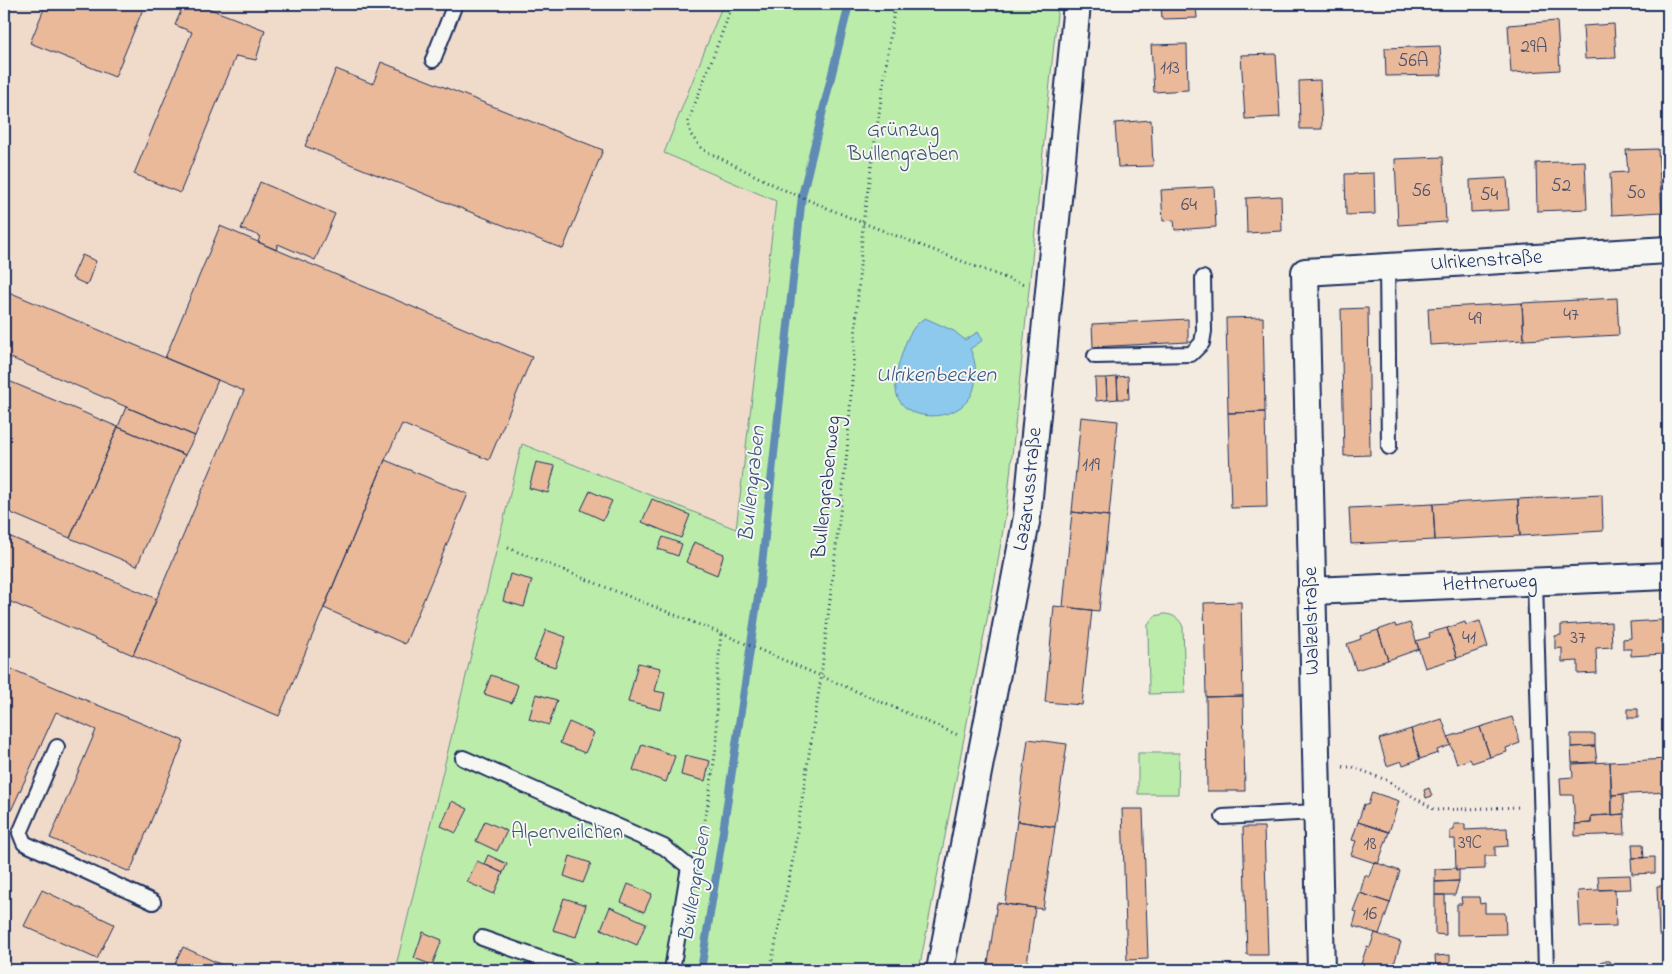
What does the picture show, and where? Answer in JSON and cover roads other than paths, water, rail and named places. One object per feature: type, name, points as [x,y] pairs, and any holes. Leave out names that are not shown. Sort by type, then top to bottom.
[{"type":"street","name":"Lazarusstraße","points":[[940,970],[1026,517],[1077,4]]},
{"type":"street","name":"Ulrikenstraße","points":[[1304,272],[1668,250]]},
{"type":"street","name":"Walzelstraße","points":[[1304,272],[1320,970]]},
{"type":"street","name":"Hettnerweg","points":[[1311,591],[1668,576]]},
{"type":"lane","points":[[433,60],[455,4]]},
{"type":"lane","points":[[1386,267],[1389,447]]},
{"type":"lane","points":[[1095,356],[1191,354],[1202,343],[1204,331],[1203,278]]},
{"type":"lane","points":[[1535,582],[1546,970]]},
{"type":"lane","points":[[57,747],[20,833],[24,843],[153,902]]},
{"type":"lane","points":[[463,758],[664,847],[690,867],[672,970]]},
{"type":"lane","points":[[1223,818],[1316,812]]},
{"type":"lane","points":[[482,938],[573,970]]},
{"type":"water","name":"Ulrikenbecken","points":[[925,318],[954,331],[965,340],[978,332],[983,340],[970,349],[976,374],[972,395],[961,407],[942,415],[921,415],[912,412],[904,406],[897,394],[897,374],[906,342],[915,326]]},
{"type":"waterway","name":"Bullengraben","points":[[701,970],[760,583],[802,196],[849,4]]},
{"type":"park label","name":"Grünzug Bullengraben","points":[[903,143]]},
{"type":"park label","name":"Alpenveilchen","points":[[567,833]]}]
